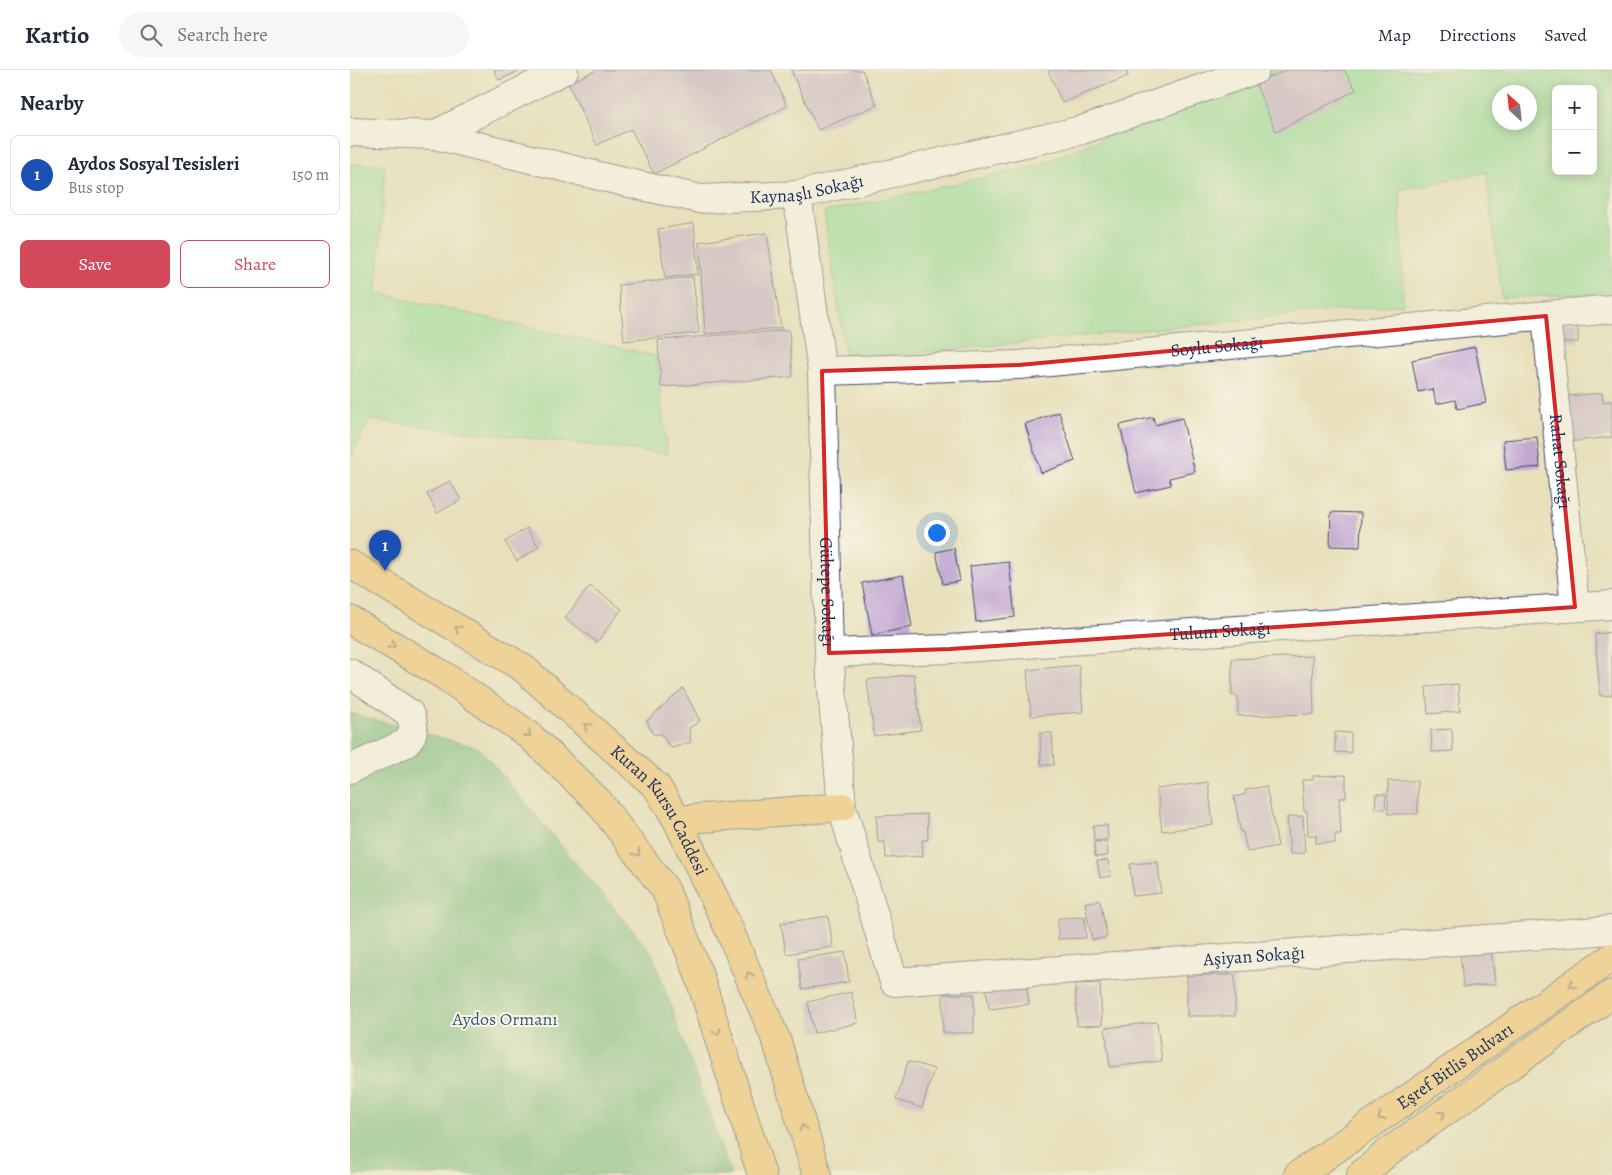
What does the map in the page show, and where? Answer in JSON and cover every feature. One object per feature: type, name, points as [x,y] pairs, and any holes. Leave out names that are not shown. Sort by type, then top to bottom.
[{"type":"main road","name":"Kuran Kursu Caddesi","points":[[350,564],[523,668],[656,787],[677,820],[729,929],[777,1042],[817,1175]]},
{"type":"main road","points":[[350,620],[443,675],[530,735],[598,802],[664,889],[698,972],[762,1175]]},
{"type":"main road","points":[[677,820],[842,807]]},
{"type":"main road","name":"Eşref Bitlis Bulvarı","points":[[1298,1175],[1612,957]]},
{"type":"main road","name":"Eşref Bitlis Bulvarı","points":[[1362,1175],[1388,1152],[1612,994]]},
{"type":"street","points":[[434,135],[564,70]]},
{"type":"street","name":"Kaynaşlı Sokağı","points":[[350,132],[434,135],[700,199],[797,195],[1082,130],[1255,70]]},
{"type":"street","name":"Gültepe Sokağı","points":[[797,195],[822,371],[829,653],[842,807],[894,982]]},
{"type":"street","name":"Soylu Sokağı","points":[[822,371],[1019,365],[1612,309]]},
{"type":"street","name":"Rahat Sokağı","points":[[1546,316],[1575,607]]},
{"type":"street","name":"Tulum Sokağı","points":[[829,653],[950,649],[1612,604]]},
{"type":"street","points":[[350,673],[409,713],[414,727],[406,744],[350,770]]},
{"type":"street","name":"Aşiyan Sokağı","points":[[894,982],[1612,930]]},
{"type":"highlighted area","points":[[1546,316],[1575,607],[950,649],[829,653],[822,371],[1019,365]]},
{"type":"green space","points":[[1260,70],[1612,70],[1612,292],[1502,298],[1486,172],[1400,190],[1403,304],[846,360],[824,212],[1037,166]]},
{"type":"green space","points":[[350,164],[385,165],[377,293],[656,356],[667,454],[370,420],[350,458]]},
{"type":"green space","name":"Aydos Ormanı","points":[[350,713],[479,748],[652,953],[731,1175],[350,1175]]},
{"type":"building","points":[[494,70],[521,70],[499,80]]},
{"type":"building","points":[[597,70],[771,70],[787,106],[654,174],[631,129],[597,145],[568,83]]},
{"type":"building","points":[[791,70],[862,70],[877,105],[818,130]]},
{"type":"building","points":[[1048,70],[1126,70],[1128,76],[1062,103]]},
{"type":"building","points":[[1287,70],[1344,70],[1356,90],[1276,132],[1255,83]]},
{"type":"building","points":[[694,223],[698,274],[665,278],[658,229]]},
{"type":"building","points":[[767,233],[781,328],[705,334],[699,242]]},
{"type":"building","points":[[693,277],[699,333],[624,341],[619,285]]},
{"type":"building","points":[[1578,322],[1578,342],[1556,342],[1556,323]]},
{"type":"building","points":[[789,330],[793,377],[661,387],[658,340]]},
{"type":"building","points":[[1475,347],[1486,403],[1457,409],[1455,400],[1436,404],[1433,389],[1418,392],[1412,360]]},
{"type":"building","points":[[1602,393],[1603,402],[1612,401],[1612,437],[1567,442],[1568,396]]},
{"type":"building","points":[[1059,412],[1075,461],[1041,473],[1025,424]]},
{"type":"building","points":[[1153,417],[1155,425],[1182,418],[1195,472],[1169,478],[1171,485],[1136,493],[1120,425]]},
{"type":"building","points":[[1537,437],[1540,467],[1506,470],[1503,440]]},
{"type":"building","points":[[450,481],[461,500],[437,513],[427,494]]},
{"type":"building","points":[[1331,512],[1361,513],[1360,547],[1330,546]]},
{"type":"building","points":[[527,528],[539,547],[517,561],[505,542]]},
{"type":"building","points":[[954,548],[960,581],[943,584],[936,552]]},
{"type":"building","points":[[1009,562],[1015,617],[976,622],[970,566]]},
{"type":"building","points":[[903,575],[912,627],[872,635],[862,583]]},
{"type":"building","points":[[590,586],[622,609],[597,642],[565,618]]},
{"type":"building","points":[[1612,632],[1612,695],[1600,696],[1595,634]]},
{"type":"building","points":[[1312,656],[1314,714],[1238,716],[1238,696],[1232,696],[1232,659]]},
{"type":"building","points":[[1079,665],[1083,712],[1031,716],[1027,670]]},
{"type":"building","points":[[914,674],[921,730],[874,736],[867,680]]},
{"type":"building","points":[[1458,684],[1460,711],[1428,714],[1426,687]]},
{"type":"building","points":[[683,688],[700,721],[689,728],[691,742],[671,748],[661,734],[653,734],[647,721]]},
{"type":"building","points":[[1452,729],[1453,751],[1432,752],[1431,730]]},
{"type":"building","points":[[1335,732],[1351,733],[1351,753],[1335,752]]},
{"type":"building","points":[[1040,733],[1052,733],[1054,765],[1041,765]]},
{"type":"building","points":[[1346,775],[1346,798],[1339,798],[1341,834],[1335,834],[1335,843],[1316,843],[1316,835],[1308,835],[1307,811],[1304,811],[1302,780],[1313,780],[1313,776]]},
{"type":"building","points":[[1388,781],[1417,781],[1418,814],[1388,814]]},
{"type":"building","points":[[1208,782],[1213,825],[1162,831],[1157,789]]},
{"type":"building","points":[[1266,786],[1278,846],[1247,852],[1234,797],[1246,794],[1245,790]]},
{"type":"building","points":[[1376,794],[1386,794],[1385,809],[1375,809]]},
{"type":"building","points":[[927,814],[928,840],[922,840],[923,856],[886,858],[885,842],[878,842],[876,816]]},
{"type":"building","points":[[1303,816],[1305,853],[1290,854],[1287,817]]},
{"type":"building","points":[[1107,825],[1108,839],[1094,841],[1093,826]]},
{"type":"building","points":[[1107,841],[1108,856],[1095,857],[1094,842]]},
{"type":"building","points":[[1108,860],[1111,876],[1100,878],[1097,861]]},
{"type":"building","points":[[1158,862],[1161,893],[1133,896],[1130,864]]},
{"type":"building","points":[[1100,900],[1107,937],[1092,940],[1085,903]]},
{"type":"building","points":[[828,916],[833,947],[786,954],[781,923]]},
{"type":"building","points":[[1085,917],[1086,938],[1058,939],[1058,918]]},
{"type":"building","points":[[1491,947],[1495,984],[1463,987],[1460,950]]},
{"type":"building","points":[[845,952],[849,982],[802,989],[798,959]]},
{"type":"building","points":[[1025,974],[1029,1004],[989,1009],[985,978]]},
{"type":"building","points":[[1187,975],[1235,975],[1235,1016],[1187,1016]]},
{"type":"building","points":[[1100,983],[1102,1025],[1077,1026],[1075,984]]},
{"type":"building","points":[[851,992],[858,1023],[814,1033],[808,1002]]},
{"type":"building","points":[[943,994],[974,994],[974,1033],[943,1033]]},
{"type":"building","points":[[1157,1022],[1162,1061],[1110,1067],[1105,1028]]},
{"type":"building","points":[[908,1061],[934,1069],[922,1108],[896,1100]]},
{"type":"place","name":"Aydos Sosyal Tesisleri","points":[[385,571]]}]
